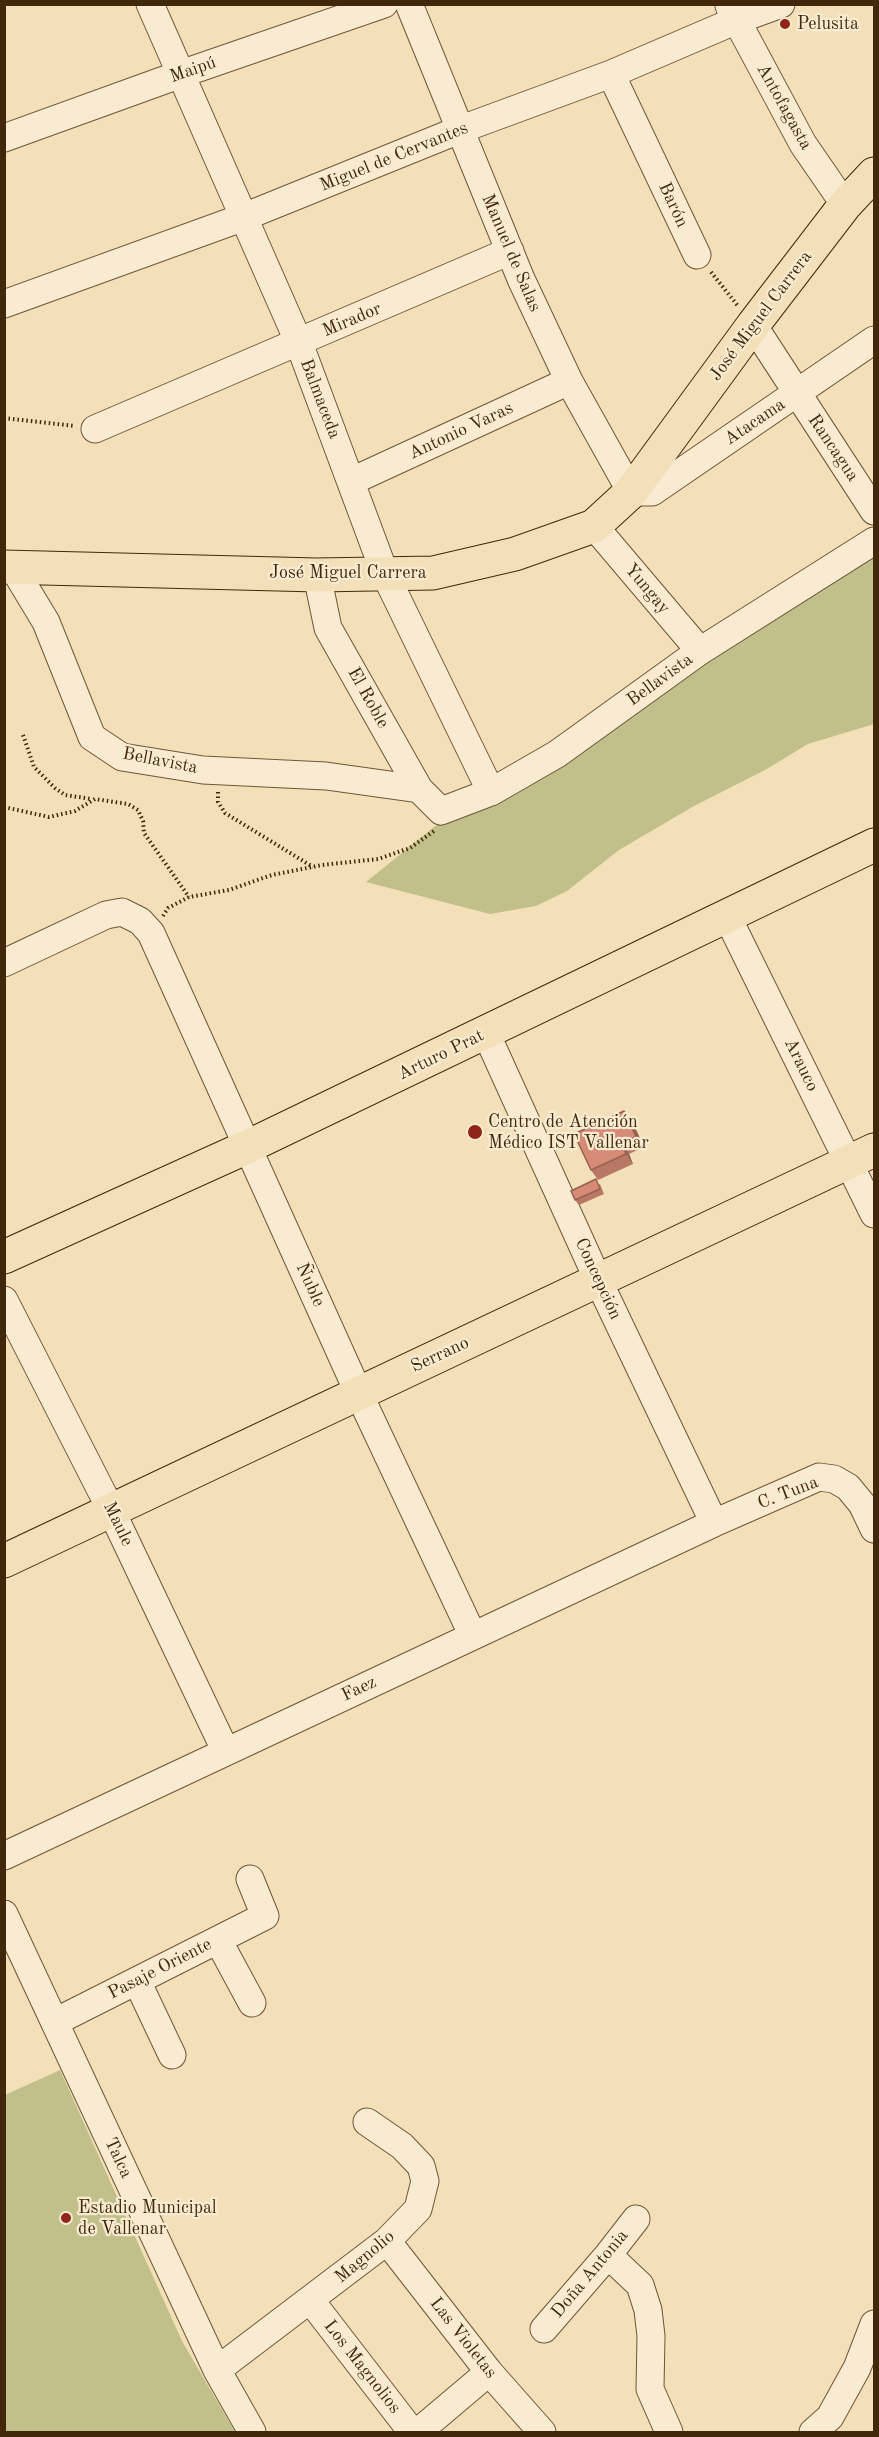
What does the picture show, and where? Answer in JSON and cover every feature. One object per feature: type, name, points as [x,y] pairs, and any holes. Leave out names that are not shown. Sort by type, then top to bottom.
[{"type":"main road","name":"José Miguel Carrera","points":[[9,568],[317,575],[433,573],[515,554],[594,526],[632,492],[753,325],[845,205],[874,174]]},
{"type":"main road","name":"Arturo Prat","points":[[4,1257],[247,1147],[874,845]]},
{"type":"main road","name":"Serrano","points":[[4,1561],[862,1156]]},
{"type":"street","name":"Balmaceda","points":[[150,4],[299,343],[385,574],[491,792]]},
{"type":"street","name":"Maipú","points":[[4,138],[384,4]]},
{"type":"street","name":"Manuel de Salas","points":[[409,4],[510,251],[569,381],[632,492]]},
{"type":"street","name":"Miguel de Cervantes","points":[[4,304],[244,217],[459,130],[611,74],[733,12],[781,4]]},
{"type":"street","name":"Antofagasta","points":[[733,12],[803,144],[845,205]]},
{"type":"street","name":"Barón","points":[[611,74],[697,255]]},
{"type":"street","name":"Mirador","points":[[94,429],[510,251]]},
{"type":"street","name":"Rancagua","points":[[753,325],[874,511]]},
{"type":"street","name":"Atacama","points":[[632,492],[652,492],[874,340]]},
{"type":"street","name":"Antonio Varas","points":[[352,481],[569,381]]},
{"type":"street","name":"Yungay","points":[[594,526],[700,651]]},
{"type":"street","name":"Bellavista","points":[[440,819],[557,754],[700,651],[874,541]]},
{"type":"street","name":"Bellavista","points":[[9,568],[46,622],[92,737],[122,757],[203,770],[326,776],[418,789]]},
{"type":"street","name":"El Roble","points":[[317,575],[328,628],[418,789],[440,819]]},
{"type":"street","points":[[4,963],[106,915],[122,912],[140,921],[151,933]]},
{"type":"street","name":"Arauco","points":[[727,916],[862,1156],[874,1214]]},
{"type":"street","name":"Ñuble","points":[[151,933],[359,1394],[473,1635]]},
{"type":"street","name":"Concepción","points":[[486,1033],[598,1280],[714,1523]]},
{"type":"street","name":"Maule","points":[[4,1300],[111,1510],[226,1752]]},
{"type":"street","name":"C. Tuna","points":[[714,1523],[819,1478],[834,1479],[848,1487],[862,1504],[874,1529]]},
{"type":"street","name":"Faez","points":[[4,1856],[714,1523]]},
{"type":"street","name":"Pasaje Oriente","points":[[55,2022],[265,1916],[250,1879]]},
{"type":"street","name":"Talca","points":[[4,1914],[217,2370],[252,2433]]},
{"type":"street","points":[[218,1940],[252,2003]]},
{"type":"street","points":[[137,1981],[172,2055]]},
{"type":"street","name":"Magnolio","points":[[217,2370],[311,2301],[387,2241],[418,2209],[425,2181],[421,2166],[402,2146],[366,2122]]},
{"type":"street","name":"Doña Antonia","points":[[544,2328],[608,2255],[636,2219]]},
{"type":"street","name":"Las Violetas","points":[[387,2241],[489,2372],[542,2433]]},
{"type":"street","points":[[608,2255],[640,2285],[648,2310],[651,2336],[650,2390],[669,2433]]},
{"type":"street","name":"Los Magnolios","points":[[311,2301],[412,2433]]},
{"type":"street","points":[[813,2433],[830,2417],[857,2368],[874,2324]]},
{"type":"street","points":[[418,2433],[489,2372]]},
{"type":"path","points":[[697,255],[753,325]]},
{"type":"path","points":[[4,418],[94,429]]},
{"type":"path","points":[[22,735],[34,767],[65,795],[128,804],[138,810],[143,821],[144,833],[189,897]]},
{"type":"path","points":[[218,782],[218,802],[225,813],[313,867]]},
{"type":"path","points":[[4,807],[49,817],[75,811],[95,799]]},
{"type":"path","points":[[151,933],[168,908],[189,897],[229,890],[272,875],[378,859],[410,848],[440,819]]},
{"type":"shaded area","points":[[874,554],[874,724],[808,744],[619,850],[567,891],[536,906],[490,914],[366,882],[439,823]]},
{"type":"shaded area","name":"Estadio Municipal de Vallenar","points":[[60,2070],[182,2341],[235,2432],[5,2432],[5,2095]]},
{"type":"building","points":[[624,1111],[636,1137],[622,1144],[626,1154],[591,1170],[574,1134]]},
{"type":"building","points":[[596,1179],[600,1189],[575,1200],[571,1191]]},
{"type":"place","name":"Pelusita","points":[[785,24]]},
{"type":"place","name":"Centro de Atención Médico IST Vallenar","points":[[475,1132]]},
{"type":"place","name":"Estadio Municipal de Vallenar","points":[[66,2218]]}]
